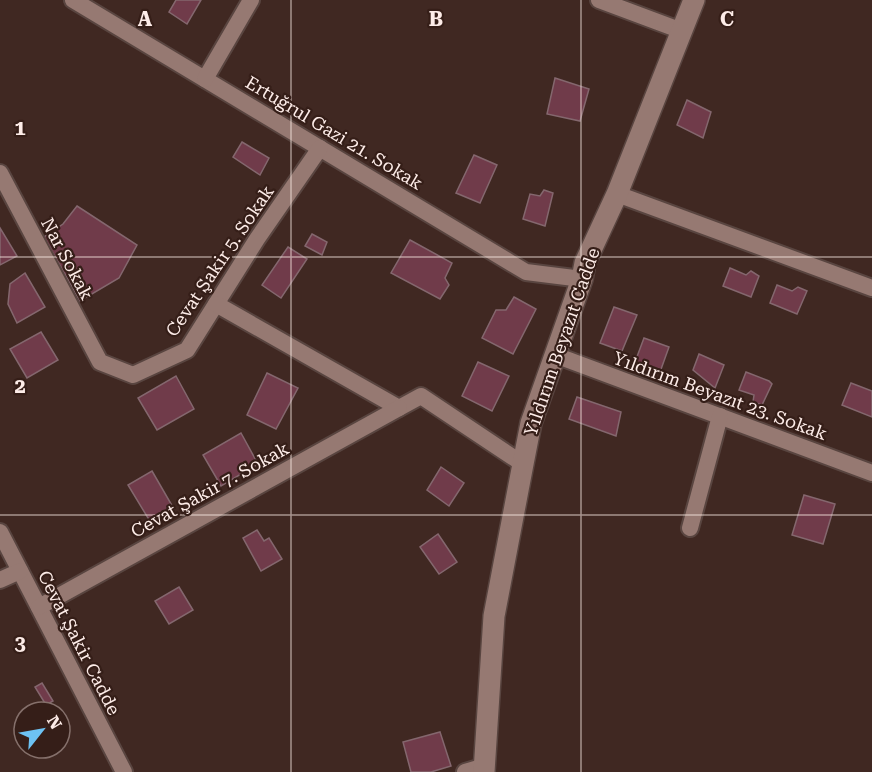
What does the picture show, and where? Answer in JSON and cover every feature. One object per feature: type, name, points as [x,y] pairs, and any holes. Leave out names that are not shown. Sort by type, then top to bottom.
[{"type":"street","name":"Ertuğrul Gazi 21. Sokak","points":[[73,0],[526,272],[582,279]]},
{"type":"street","points":[[205,79],[251,0]]},
{"type":"street","points":[[599,0],[682,32]]},
{"type":"street","name":"Yıldırım Beyazıt Cadde","points":[[478,770],[494,616],[531,423],[582,279],[585,263],[617,194],[694,0]]},
{"type":"street","name":"Cevat Şakir 5. Sokak","points":[[100,362],[133,375],[187,350],[257,239],[320,148]]},
{"type":"street","name":"Nar Sokak","points":[[0,173],[100,362]]},
{"type":"street","points":[[617,194],[872,288]]},
{"type":"street","points":[[216,303],[399,408]]},
{"type":"street","name":"Yıldırım Beyazıt 23. Sokak","points":[[555,355],[872,473]]},
{"type":"street","name":"Cevat Şakir 7. Sokak","points":[[39,607],[421,396],[523,464]]},
{"type":"street","points":[[690,528],[720,416]]},
{"type":"street","name":"Cevat Şakir Cadde","points":[[0,532],[124,772]]},
{"type":"street","points":[[0,580],[20,571]]},
{"type":"building","points":[[176,0],[201,0],[187,24],[169,12]]},
{"type":"building","points":[[555,78],[589,89],[580,121],[547,114]]},
{"type":"building","points":[[687,100],[711,112],[703,138],[677,125]]},
{"type":"building","points":[[242,142],[269,158],[260,175],[233,157]]},
{"type":"building","points":[[474,155],[497,165],[480,203],[456,193]]},
{"type":"building","points":[[544,190],[553,193],[545,226],[523,219],[530,194],[540,196]]},
{"type":"building","points":[[77,206],[137,245],[119,278],[80,301],[44,237],[63,224]]},
{"type":"building","points":[[0,228],[17,256],[0,265]]},
{"type":"building","points":[[312,234],[327,242],[322,255],[305,246]]},
{"type":"building","points":[[410,240],[452,263],[445,278],[449,285],[440,299],[391,273]]},
{"type":"building","points":[[288,247],[307,259],[281,298],[262,285]]},
{"type":"building","points":[[730,268],[746,275],[751,271],[759,276],[751,297],[723,286]]},
{"type":"building","points":[[25,273],[45,307],[17,323],[8,304],[10,284]]},
{"type":"building","points":[[777,285],[792,291],[798,287],[807,291],[797,314],[770,303]]},
{"type":"building","points":[[514,297],[536,309],[513,354],[482,338],[496,310],[506,310]]},
{"type":"building","points":[[614,307],[637,315],[622,351],[600,343]]},
{"type":"building","points":[[41,332],[58,360],[27,378],[10,349]]},
{"type":"building","points":[[644,338],[669,347],[660,372],[635,362]]},
{"type":"building","points":[[699,354],[724,365],[715,388],[693,370]]},
{"type":"building","points":[[478,362],[509,376],[492,411],[462,396]]},
{"type":"building","points":[[746,372],[772,384],[762,405],[753,402],[754,395],[739,390]]},
{"type":"building","points":[[267,373],[298,388],[276,429],[247,415]]},
{"type":"building","points":[[176,376],[194,409],[157,430],[138,398]]},
{"type":"building","points":[[851,383],[872,391],[872,417],[842,405]]},
{"type":"building","points":[[577,397],[621,412],[616,436],[569,419]]},
{"type":"building","points":[[241,433],[258,464],[221,486],[203,455]]},
{"type":"building","points":[[441,467],[464,483],[449,506],[427,490]]},
{"type":"building","points":[[152,471],[174,509],[151,523],[128,485]]},
{"type":"building","points":[[804,495],[835,504],[823,544],[792,535]]},
{"type":"building","points":[[257,530],[264,541],[269,538],[282,559],[261,571],[243,538]]},
{"type":"building","points":[[438,534],[457,562],[439,574],[420,547]]},
{"type":"building","points":[[179,587],[193,610],[169,624],[155,601]]},
{"type":"building","points":[[42,683],[52,700],[43,700],[35,687]]},
{"type":"building","points":[[440,732],[451,766],[431,772],[411,772],[403,742]]}]
